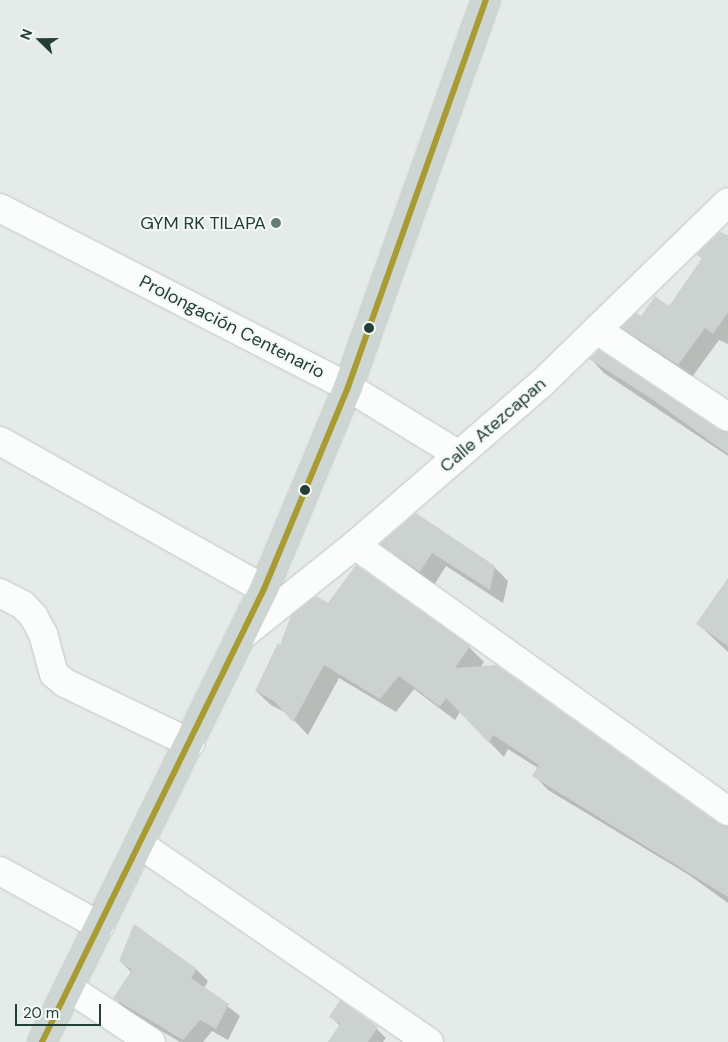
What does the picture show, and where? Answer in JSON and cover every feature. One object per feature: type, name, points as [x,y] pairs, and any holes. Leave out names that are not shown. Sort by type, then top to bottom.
[{"type":"main road","points":[[42,1042],[245,633],[264,589],[348,387],[486,0]]},
{"type":"street","name":"Calle Atezcapan","points":[[245,633],[355,545],[540,385],[728,202]]},
{"type":"street","name":"Prolongación Centenario","points":[[0,208],[348,387],[459,455]]},
{"type":"street","points":[[597,330],[728,417]]},
{"type":"street","points":[[0,441],[264,589]]},
{"type":"street","points":[[355,545],[728,811]]},
{"type":"street","points":[[0,593],[23,606],[34,616],[43,634],[54,674],[64,683],[190,743]]},
{"type":"street","points":[[141,845],[429,1042]]},
{"type":"street","points":[[0,871],[100,926]]},
{"type":"street","points":[[69,988],[151,1042]]},
{"type":"building","points":[[720,232],[728,235],[728,312],[713,334],[705,328],[678,365],[621,328],[636,313],[641,316],[655,296],[669,306],[702,258],[696,255]]},
{"type":"building","points":[[599,350],[719,430],[728,432],[728,454],[649,397],[589,359]]},
{"type":"building","points":[[416,513],[495,566],[490,590],[432,553],[420,572],[380,544]]},
{"type":"building","points":[[356,565],[470,646],[455,668],[496,665],[719,824],[728,826],[728,897],[532,776],[539,765],[493,735],[489,743],[446,698],[440,707],[399,676],[380,699],[324,665],[293,722],[274,701],[255,691],[278,643],[280,645],[291,616],[316,596],[328,603]]},
{"type":"building","points":[[728,578],[728,646],[696,624]]},
{"type":"building","points":[[134,924],[197,969],[191,978],[229,1004],[216,1029],[200,1020],[183,1040],[113,998],[132,970],[119,961]]},
{"type":"building","points":[[340,1000],[378,1027],[368,1042],[328,1042],[340,1024],[329,1017]]},
{"type":"transit line","points":[[42,1042],[264,589],[348,387],[486,0]]},
{"type":"place","name":"GYM RK TILAPA","points":[[276,223]]}]
